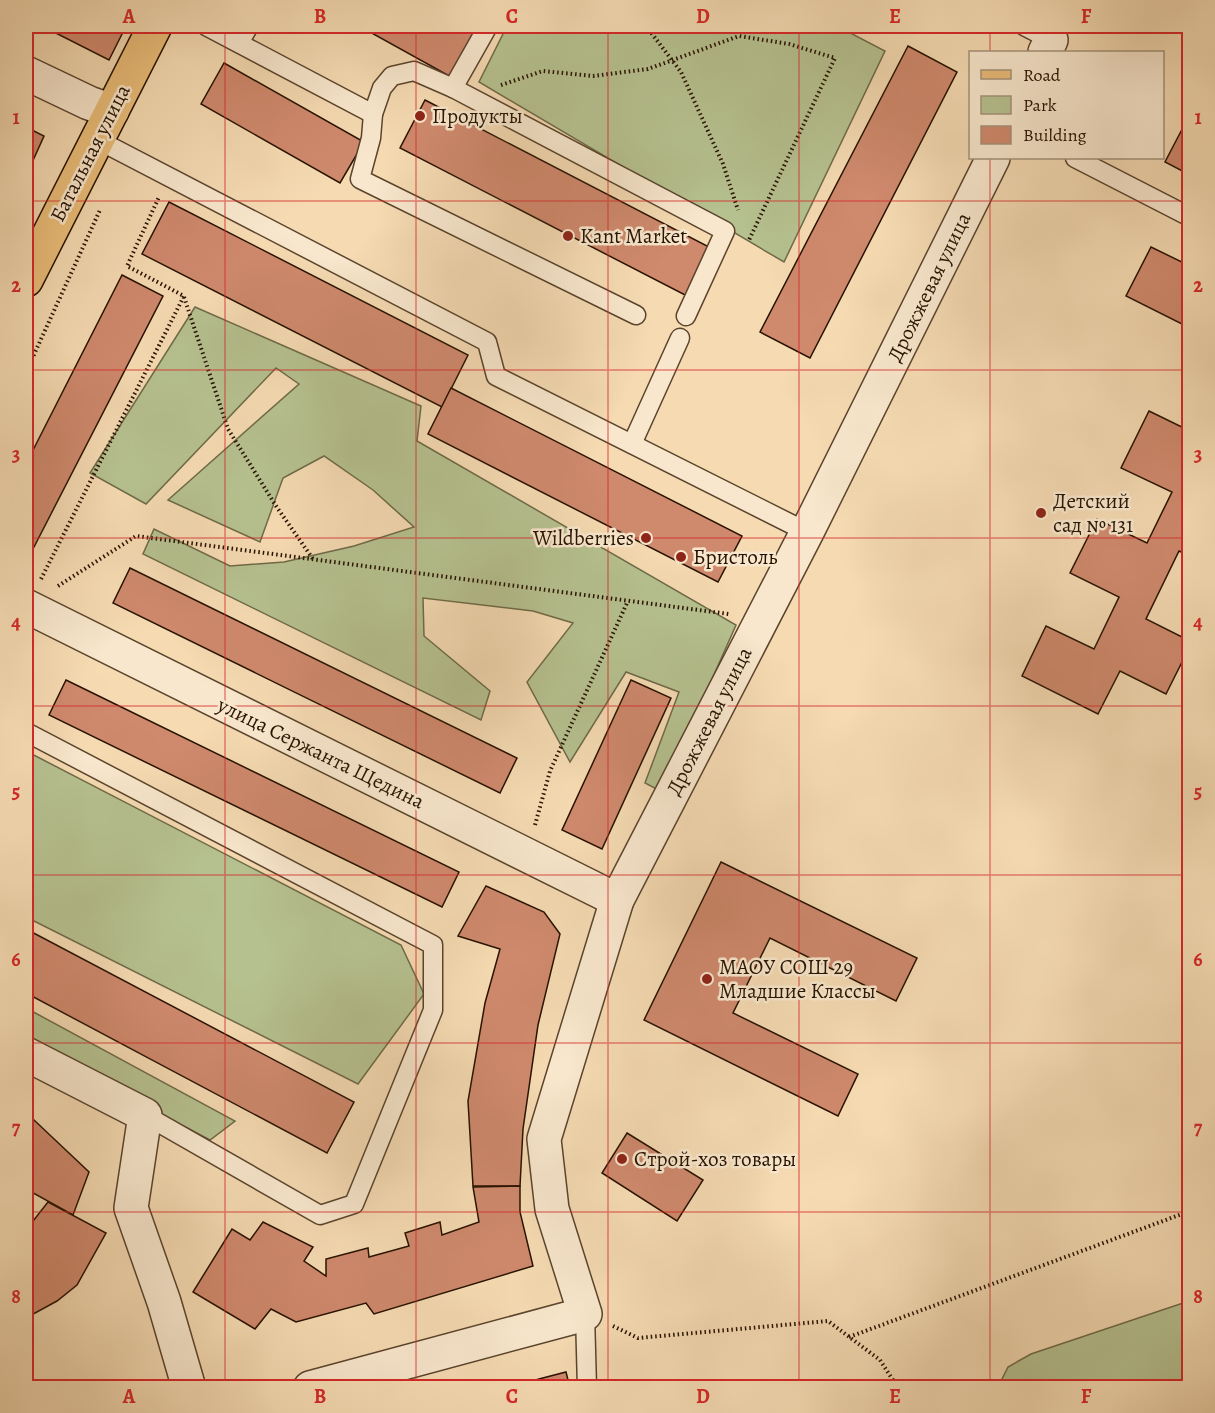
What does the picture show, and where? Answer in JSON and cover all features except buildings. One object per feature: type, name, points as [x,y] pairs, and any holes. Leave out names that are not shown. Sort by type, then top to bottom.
[{"type":"main road","name":"Батальная улица","points":[[26,280],[155,26]]},
{"type":"street","points":[[26,73],[88,103],[105,125]]},
{"type":"street","name":"Дрожжевая улица","points":[[585,1314],[552,1209],[544,1139],[617,900],[807,532],[993,159]]},
{"type":"street","name":"улица Сержанта Щедина","points":[[26,607],[617,900]]},
{"type":"street","points":[[26,1054],[145,1115],[131,1209],[164,1302],[189,1388]]},
{"type":"street","points":[[323,1386],[585,1314]]},
{"type":"lane","points":[[206,26],[373,114]]},
{"type":"lane","points":[[239,43],[249,26]]},
{"type":"lane","points":[[453,88],[488,26]]},
{"type":"lane","points":[[636,315],[360,179],[371,138],[373,114],[382,88],[392,76],[414,70],[453,88],[725,231],[686,316]]},
{"type":"lane","points":[[105,125],[168,177],[487,342],[496,375],[807,532]]},
{"type":"lane","points":[[1077,159],[1190,217]]},
{"type":"lane","points":[[632,444],[680,338]]},
{"type":"lane","points":[[26,732],[433,945],[433,1010],[354,1204],[320,1215],[145,1115]]},
{"type":"lane","points":[[585,1314],[587,1388]]},
{"type":"path","points":[[646,26],[681,72],[723,164],[741,219]]},
{"type":"path","points":[[490,89],[543,71],[593,76],[648,69],[673,62],[739,36],[789,44],[835,58]]},
{"type":"path","points":[[168,177],[127,266],[184,296],[228,429],[276,506],[313,559]]},
{"type":"path","points":[[745,231],[748,242]]},
{"type":"path","points":[[26,607],[184,296]]},
{"type":"path","points":[[26,607],[136,536],[763,618]]},
{"type":"path","points":[[527,855],[550,771],[627,602]]},
{"type":"path","points":[[849,1337],[1190,1211]]},
{"type":"path","points":[[585,1314],[638,1338],[828,1321],[880,1360],[898,1388]]},
{"type":"green space","points":[[507,26],[837,26],[885,51],[784,262],[479,82]]},
{"type":"green space","points":[[195,307],[421,406],[417,441],[736,625],[662,792],[645,783],[679,692],[626,672],[570,762],[527,682],[573,623],[533,611],[423,598],[424,636],[490,691],[481,720],[143,554],[154,529],[230,566],[284,562],[354,546],[414,527],[373,490],[324,456],[283,478],[260,542],[168,500],[299,384],[276,368],[146,504],[90,473]]},
{"type":"green space","points":[[26,751],[401,945],[424,994],[358,1084],[26,917]]},
{"type":"green space","points":[[26,1008],[235,1121],[210,1140],[26,1043]]},
{"type":"green space","points":[[1189,1301],[1189,1387],[998,1387],[1008,1367],[1031,1354]]},
{"type":"place","name":"Продукты","points":[[420,116]]},
{"type":"place","name":"Kant Market","points":[[568,236]]},
{"type":"place","name":"Детский сад № 131","points":[[1041,513]]},
{"type":"place","name":"Wildberries","points":[[646,538]]},
{"type":"place","name":"Бристоль","points":[[681,557]]},
{"type":"place","name":"МАОУ СОШ 29 Младшие Классы","points":[[707,979]]},
{"type":"place","name":"Строй-хоз товары","points":[[622,1159]]}]
